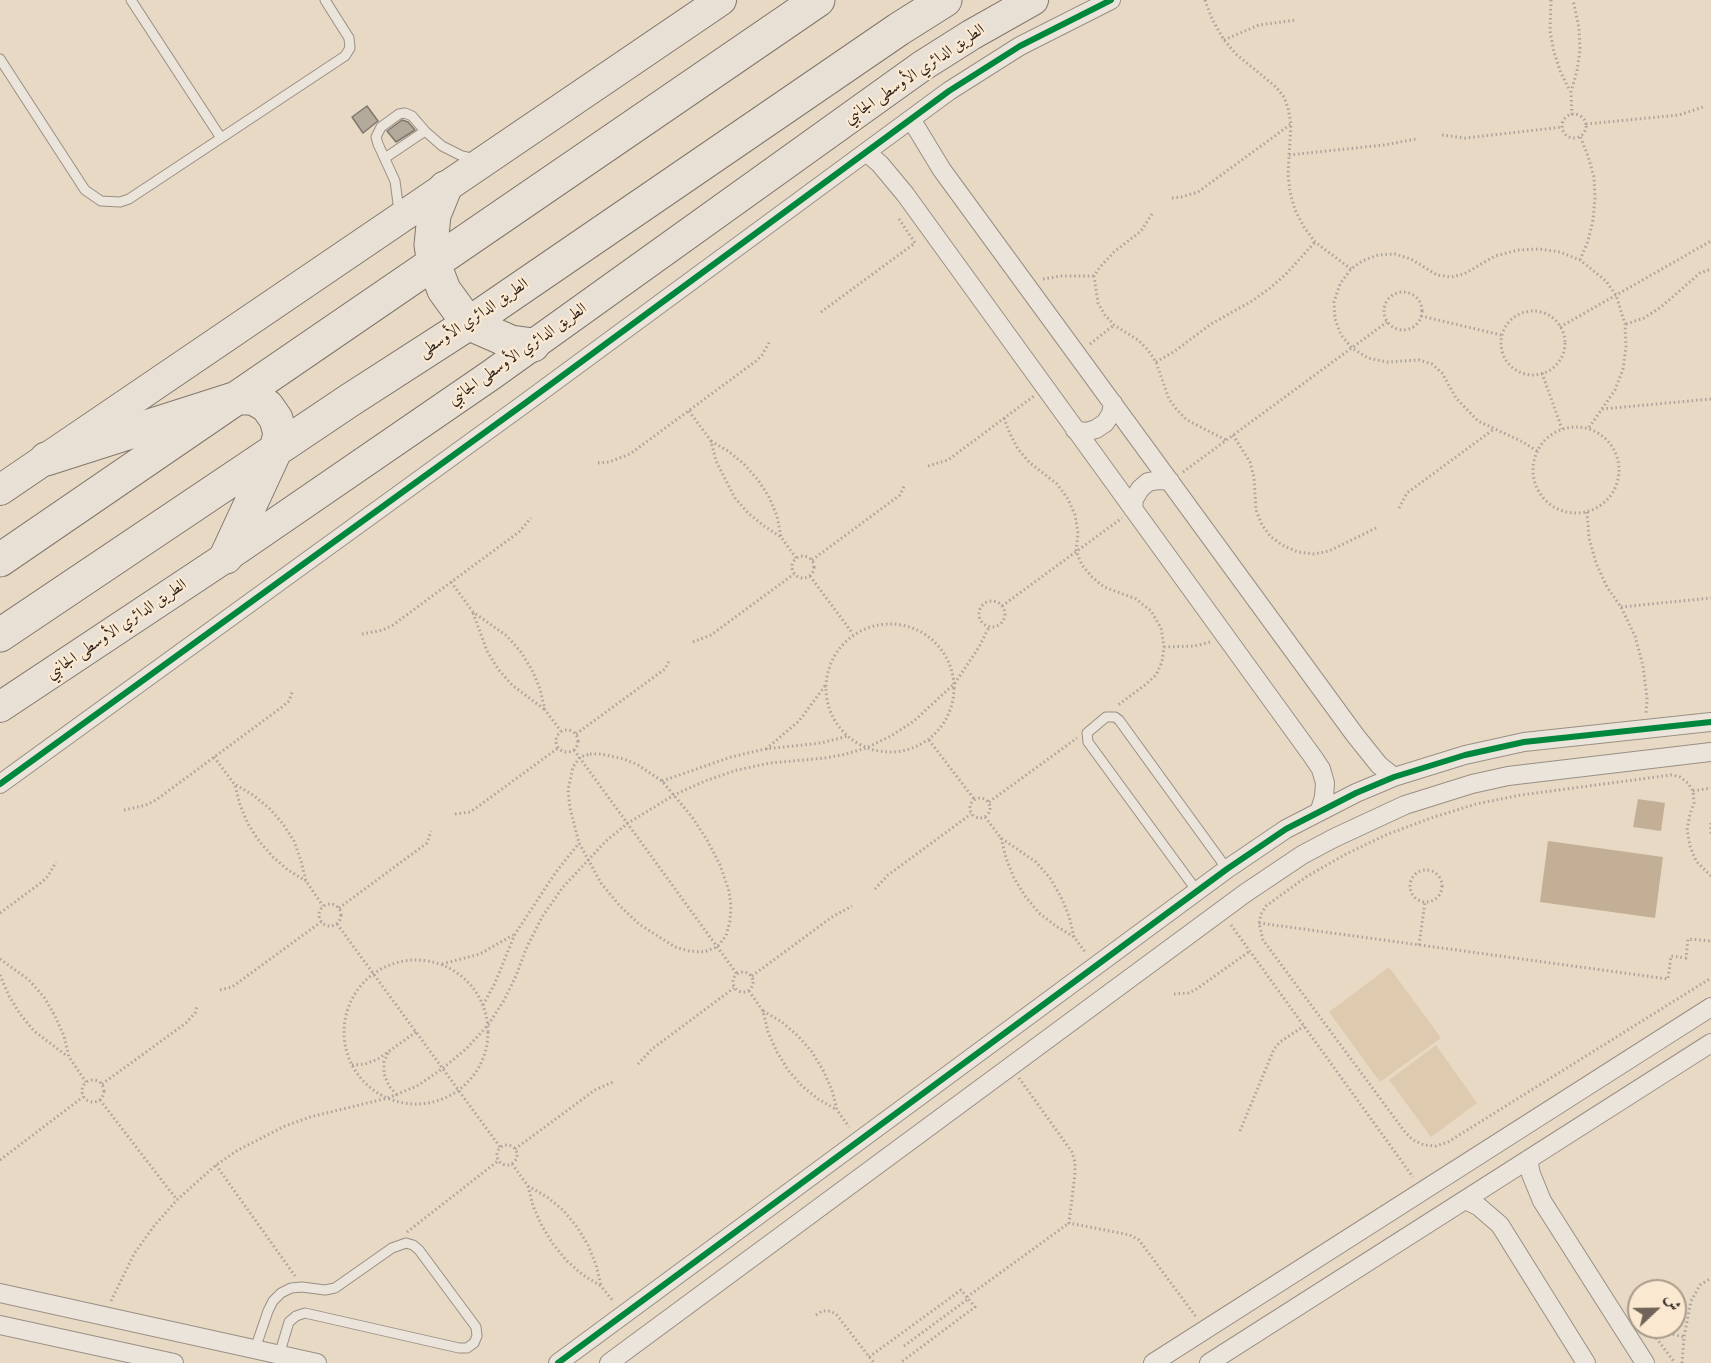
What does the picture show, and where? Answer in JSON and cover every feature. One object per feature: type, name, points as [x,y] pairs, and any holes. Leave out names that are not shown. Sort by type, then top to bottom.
[{"type":"highway","points":[[0,490],[721,0]]},
{"type":"highway","points":[[0,560],[818,0]]},
{"type":"highway","name":"الطريق الدائري الأوسطى","points":[[0,635],[276,449],[471,322],[899,29],[945,0]]},
{"type":"highway","name":"الطريق الدائري الأوسطى الجانبي","points":[[0,707],[226,557],[533,345],[913,73],[971,35],[1033,0]]},
{"type":"highway","points":[[444,188],[432,225],[431,245],[434,264],[444,290],[451,302],[471,322],[500,338],[533,345]]},
{"type":"highway","points":[[46,459],[237,398],[253,398],[267,406],[276,419],[280,434],[276,449],[226,557]]},
{"type":"street","points":[[0,784],[911,119],[1020,46],[1111,0]]},
{"type":"street","points":[[911,119],[942,170],[1355,735],[1379,765],[1394,777]]},
{"type":"street","points":[[866,152],[880,164],[905,194],[1321,769],[1325,783],[1320,810]]},
{"type":"street","points":[[1075,430],[1086,432],[1105,423],[1111,414],[1113,404]]},
{"type":"street","points":[[1133,509],[1134,498],[1148,482],[1170,481]]},
{"type":"street","points":[[558,1363],[1227,869],[1278,834],[1320,810],[1394,777],[1429,765],[1506,745],[1711,722]]},
{"type":"street","points":[[609,1363],[1272,874],[1334,838],[1369,820],[1436,795],[1481,782],[1528,772],[1711,752]]},
{"type":"street","points":[[1153,1363],[1711,1007]]},
{"type":"street","points":[[1209,1363],[1711,1043]]},
{"type":"street","points":[[1528,1160],[1533,1181],[1542,1202],[1645,1363]]},
{"type":"street","points":[[1465,1200],[1478,1206],[1500,1225],[1586,1363]]},
{"type":"street","points":[[0,1293],[317,1363]]},
{"type":"street","points":[[0,1324],[174,1363]]},
{"type":"lane","points":[[131,0],[221,138]]},
{"type":"lane","points":[[0,59],[80,183],[92,196],[110,203],[129,199],[348,53],[349,39],[325,0]]},
{"type":"lane","points":[[398,219],[396,188],[378,144],[377,133],[381,127],[399,114],[405,113],[412,116],[425,131],[452,151],[484,161]]},
{"type":"lane","points":[[385,158],[425,131]]},
{"type":"lane","points":[[1197,891],[1088,742],[1087,734],[1110,716],[1119,720],[1227,869]]},
{"type":"lane","points":[[255,1349],[268,1311],[273,1301],[281,1293],[291,1288],[326,1290],[335,1288],[399,1244],[406,1243],[419,1250],[477,1328],[474,1343],[467,1348],[459,1348],[305,1313],[289,1322],[279,1355]]},
{"type":"path","points":[[1204,0],[1224,40],[1236,54],[1276,87],[1288,108],[1291,124],[1288,174],[1290,192],[1304,227],[1315,242],[1351,269]]},
{"type":"path","points":[[1551,0],[1550,31],[1554,52],[1571,92]]},
{"type":"path","points":[[1572,114],[1571,92],[1580,50],[1579,28],[1573,0]]},
{"type":"path","points":[[1224,40],[1259,25],[1296,20]]},
{"type":"path","points":[[1586,124],[1680,115],[1703,107]]},
{"type":"path","points":[[1572,114],[1581,117],[1586,124],[1586,129],[1576,138],[1567,135],[1563,127],[1567,117],[1572,114]]},
{"type":"path","points":[[1172,198],[1181,198],[1198,192],[1291,124]]},
{"type":"path","points":[[1442,135],[1465,138],[1563,127]]},
{"type":"path","points":[[1580,136],[1588,156],[1595,198],[1593,220],[1580,261]]},
{"type":"path","points":[[1289,155],[1384,145],[1416,139]]},
{"type":"path","points":[[1152,214],[1141,231],[1106,259],[1094,276],[1098,303],[1114,325],[1138,340],[1156,362],[1169,399],[1177,410],[1187,420],[1226,440]]},
{"type":"path","points":[[821,312],[915,243],[899,219]]},
{"type":"path","points":[[1560,327],[1711,241]]},
{"type":"path","points":[[1156,362],[1211,324],[1270,288],[1315,242]]},
{"type":"path","points":[[1537,451],[1478,421],[1456,398],[1442,373],[1432,364],[1419,360],[1387,362],[1368,358],[1352,348],[1341,335],[1335,319],[1334,302],[1340,284],[1351,269],[1362,261],[1378,255],[1395,254],[1411,259],[1437,275],[1451,277],[1464,274],[1496,256],[1518,250],[1539,249],[1560,252],[1580,261],[1606,281],[1616,295],[1625,324],[1626,347],[1623,369],[1615,390],[1588,429]]},
{"type":"path","points":[[1625,324],[1644,318],[1661,307],[1700,273],[1711,269]]},
{"type":"path","points":[[1025,284],[1059,276],[1094,276]]},
{"type":"path","points":[[1396,293],[1410,293],[1416,297],[1420,303],[1421,316],[1418,323],[1406,330],[1392,327],[1388,322],[1384,309],[1390,297],[1396,293]]},
{"type":"path","points":[[1523,312],[1544,313],[1554,319],[1560,327],[1564,338],[1564,349],[1560,359],[1552,368],[1531,375],[1511,366],[1504,357],[1501,346],[1502,335],[1506,325],[1513,317],[1523,312]]},
{"type":"path","points":[[1421,316],[1502,335]]},
{"type":"path","points":[[1170,481],[1388,322]]},
{"type":"path","points":[[1075,351],[1090,345],[1114,325]]},
{"type":"path","points":[[598,463],[609,462],[630,454],[756,361],[770,341]]},
{"type":"path","points":[[1542,373],[1562,429]]},
{"type":"path","points":[[928,466],[935,466],[948,460],[1045,388]]},
{"type":"path","points":[[1602,409],[1711,399]]},
{"type":"path","points":[[688,411],[711,441],[744,464],[758,480],[777,516],[781,537]]},
{"type":"path","points":[[1004,418],[1018,449],[1029,462],[1057,484],[1068,499],[1075,515],[1078,533],[1076,551],[1082,565],[1104,587],[1136,599],[1151,611],[1161,628],[1164,647],[1162,662],[1156,675],[1116,706],[1110,716]]},
{"type":"path","points":[[1580,427],[1588,429],[1600,434],[1609,442],[1615,453],[1619,465],[1615,489],[1608,500],[1598,508],[1575,514],[1562,512],[1542,498],[1536,487],[1533,463],[1543,442],[1562,429],[1580,427]]},
{"type":"path","points":[[1399,508],[1407,493],[1494,429]]},
{"type":"path","points":[[1233,435],[1250,462],[1254,478],[1256,510],[1262,525],[1271,537],[1284,546],[1306,553],[1329,551],[1376,528]]},
{"type":"path","points":[[711,441],[716,461],[735,498],[756,520],[781,537],[796,558]]},
{"type":"path","points":[[812,560],[900,495],[905,484]]},
{"type":"path","points":[[1002,606],[1133,509]]},
{"type":"path","points":[[1587,512],[1589,538],[1596,563],[1607,587],[1622,607],[1635,636],[1643,666],[1647,698],[1646,729]]},
{"type":"path","points":[[362,634],[383,630],[393,625],[519,532],[531,518]]},
{"type":"path","points":[[804,555],[812,560],[813,571],[810,576],[804,578],[794,574],[791,568],[796,558],[804,555]]},
{"type":"path","points":[[693,642],[711,635],[794,574]]},
{"type":"path","points":[[810,576],[853,634]]},
{"type":"path","points":[[451,582],[473,612],[507,636],[521,652],[540,689],[545,710]]},
{"type":"path","points":[[1622,607],[1711,598]]},
{"type":"path","points":[[989,601],[1002,606],[1005,612],[1001,624],[989,627],[982,624],[979,610],[983,604],[989,601]]},
{"type":"path","points":[[473,612],[478,632],[498,669],[520,692],[545,710],[561,732]]},
{"type":"path","points":[[890,623],[909,626],[927,634],[941,648],[951,664],[955,683],[954,700],[949,715],[940,729],[929,740],[914,748],[898,752],[882,752],[866,748],[848,736],[838,726],[831,713],[826,685],[830,665],[839,648],[853,634],[871,626],[890,623]]},
{"type":"path","points":[[105,1316],[134,1254],[154,1226],[177,1200],[216,1165],[253,1142],[285,1126],[310,1117],[388,1098],[417,1086],[442,1069],[466,1048],[488,1025],[516,976],[542,917],[563,887],[587,860],[628,823],[674,795],[737,770],[825,758],[866,748],[891,736],[914,721],[955,683],[979,647],[989,627]]},
{"type":"path","points":[[1164,647],[1196,646],[1225,635]]},
{"type":"path","points":[[576,734],[665,669],[670,659]]},
{"type":"path","points":[[765,749],[799,721],[826,685]]},
{"type":"path","points":[[124,810],[156,800],[282,707],[289,701],[293,690]]},
{"type":"path","points":[[569,730],[576,734],[579,739],[574,750],[563,751],[558,748],[557,736],[561,732],[569,730]]},
{"type":"path","points":[[989,802],[1068,743],[1087,734]]},
{"type":"path","points":[[662,781],[708,764],[765,749],[821,743],[848,736]]},
{"type":"path","points":[[929,740],[974,799]]},
{"type":"path","points":[[455,813],[470,812],[558,748]]},
{"type":"path","points":[[574,750],[737,974]]},
{"type":"path","points":[[601,754],[638,765],[662,781],[707,840],[720,865],[729,891],[731,906],[726,936],[717,947],[704,952],[689,951],[662,940],[639,924],[601,883],[579,843],[570,808],[569,778],[580,757],[601,754]]},
{"type":"path","points":[[214,757],[235,785],[244,814],[259,841],[280,863],[306,881],[323,906]]},
{"type":"path","points":[[1711,876],[1696,861],[1690,846],[1687,830],[1694,803],[1693,791],[1680,777],[1671,775],[1521,795],[1476,804],[1431,818],[1388,834],[1306,877],[1266,906],[1258,923],[1263,940],[1397,1122],[1413,1140],[1424,1145],[1436,1146],[1448,1142],[1711,978]]},
{"type":"path","points":[[235,785],[253,795],[283,824],[294,841],[302,861],[306,881]]},
{"type":"path","points":[[1693,791],[1711,788]]},
{"type":"path","points":[[986,817],[978,818],[971,814],[969,806],[974,799],[979,797],[989,802]]},
{"type":"path","points":[[986,817],[990,810],[989,802]]},
{"type":"path","points":[[875,889],[888,875],[971,814]]},
{"type":"path","points":[[986,817],[1001,838],[1036,862],[1050,878],[1069,916],[1074,937],[1039,912],[1025,896],[1014,878],[1001,838]]},
{"type":"path","points":[[1711,823],[1711,835]]},
{"type":"path","points":[[339,908],[423,847],[431,838],[431,831]]},
{"type":"path","points":[[483,1005],[495,983],[515,934],[556,872],[579,843]]},
{"type":"path","points":[[0,913],[42,882],[57,862]]},
{"type":"path","points":[[1425,870],[1437,874],[1442,886],[1437,898],[1425,902],[1413,896],[1410,882],[1418,872],[1425,870]]},
{"type":"path","points":[[1419,945],[1425,902]]},
{"type":"path","points":[[331,904],[339,908],[341,913],[337,924],[325,926],[321,922],[318,916],[323,906],[331,904]]},
{"type":"path","points":[[752,976],[832,917],[852,906]]},
{"type":"path","points":[[1221,911],[1423,1191]]},
{"type":"path","points":[[220,990],[232,987],[321,922]]},
{"type":"path","points":[[1258,923],[1668,979],[1671,956],[1686,958],[1688,939],[1711,941]]},
{"type":"path","points":[[337,924],[500,1147]]},
{"type":"path","points":[[442,964],[480,954],[515,934]]},
{"type":"path","points":[[1173,994],[1188,993],[1250,951]]},
{"type":"path","points":[[0,959],[29,980],[44,997],[64,1036],[69,1057]]},
{"type":"path","points":[[406,960],[424,960],[442,964],[459,974],[473,988],[483,1005],[488,1025],[487,1044],[482,1062],[472,1077],[458,1090],[442,1099],[425,1104],[400,1102],[374,1091],[361,1079],[352,1065],[345,1041],[345,1015],[360,985],[389,965],[406,960]]},
{"type":"path","points":[[742,972],[752,976],[753,984],[748,991],[741,993],[734,988],[732,981],[737,974],[742,972]]},
{"type":"path","points":[[0,975],[20,1014],[34,1031],[69,1057],[86,1082]]},
{"type":"path","points":[[638,1064],[652,1048],[734,988]]},
{"type":"path","points":[[748,991],[763,1011],[790,1029],[812,1052],[832,1090],[837,1110],[859,1140]]},
{"type":"path","points":[[102,1084],[186,1023],[195,1013],[197,1006]]},
{"type":"path","points":[[763,1011],[772,1042],[788,1070],[802,1086],[837,1110]]},
{"type":"path","points":[[1240,1131],[1276,1045],[1304,1026]]},
{"type":"path","points":[[352,1065],[365,1064],[389,1052],[416,1032]]},
{"type":"path","points":[[389,1052],[384,1062],[384,1074],[389,1086],[397,1095]]},
{"type":"path","points":[[904,1346],[1069,1223],[1075,1173],[1072,1152],[1011,1066]]},
{"type":"path","points":[[94,1080],[102,1084],[104,1096],[100,1100],[94,1103],[83,1097],[82,1086],[86,1082],[94,1080]]},
{"type":"path","points":[[515,1149],[595,1090],[615,1082]]},
{"type":"path","points":[[0,1160],[83,1097]]},
{"type":"path","points":[[100,1100],[177,1200]]},
{"type":"path","points":[[511,1145],[515,1149],[517,1158],[512,1164],[504,1165],[498,1161],[496,1154],[500,1147],[511,1145]]},
{"type":"path","points":[[399,1244],[416,1223],[498,1161]]},
{"type":"path","points":[[512,1164],[528,1186],[555,1203],[577,1227],[588,1245],[601,1286]]},
{"type":"path","points":[[216,1165],[302,1287]]},
{"type":"path","points":[[528,1186],[533,1206],[553,1244],[583,1275],[601,1286],[623,1315]]},
{"type":"path","points":[[1069,1223],[1130,1235],[1139,1240],[1205,1330]]},
{"type":"path","points":[[1687,1322],[1694,1293],[1711,1278]]},
{"type":"path","points":[[869,1357],[961,1290],[975,1307],[900,1363]]},
{"type":"path","points":[[816,1315],[822,1311],[836,1314],[874,1363]]},
{"type":"path","points":[[1657,1339],[1675,1363]]},
{"type":"path","points":[[1682,1363],[1684,1339]]},
{"type":"shaded area","points":[[1638,799],[1665,803],[1661,831],[1633,827]]},
{"type":"shaded area","points":[[1548,841],[1663,857],[1655,918],[1540,902]]},
{"type":"shaded area","points":[[1389,967],[1441,1038],[1380,1082],[1329,1012]]},
{"type":"shaded area","points":[[1436,1045],[1477,1103],[1431,1137],[1389,1080]]},
{"type":"building","points":[[367,106],[378,121],[363,133],[352,117]]},
{"type":"building","points":[[402,120],[408,122],[415,130],[396,142],[387,131]]},
{"type":"cycle path","points":[[0,784],[524,404],[949,91],[1020,46],[1111,0]]},
{"type":"cycle path","points":[[558,1363],[1227,869],[1286,829],[1356,793],[1394,777],[1465,755],[1524,742],[1711,722]]}]
